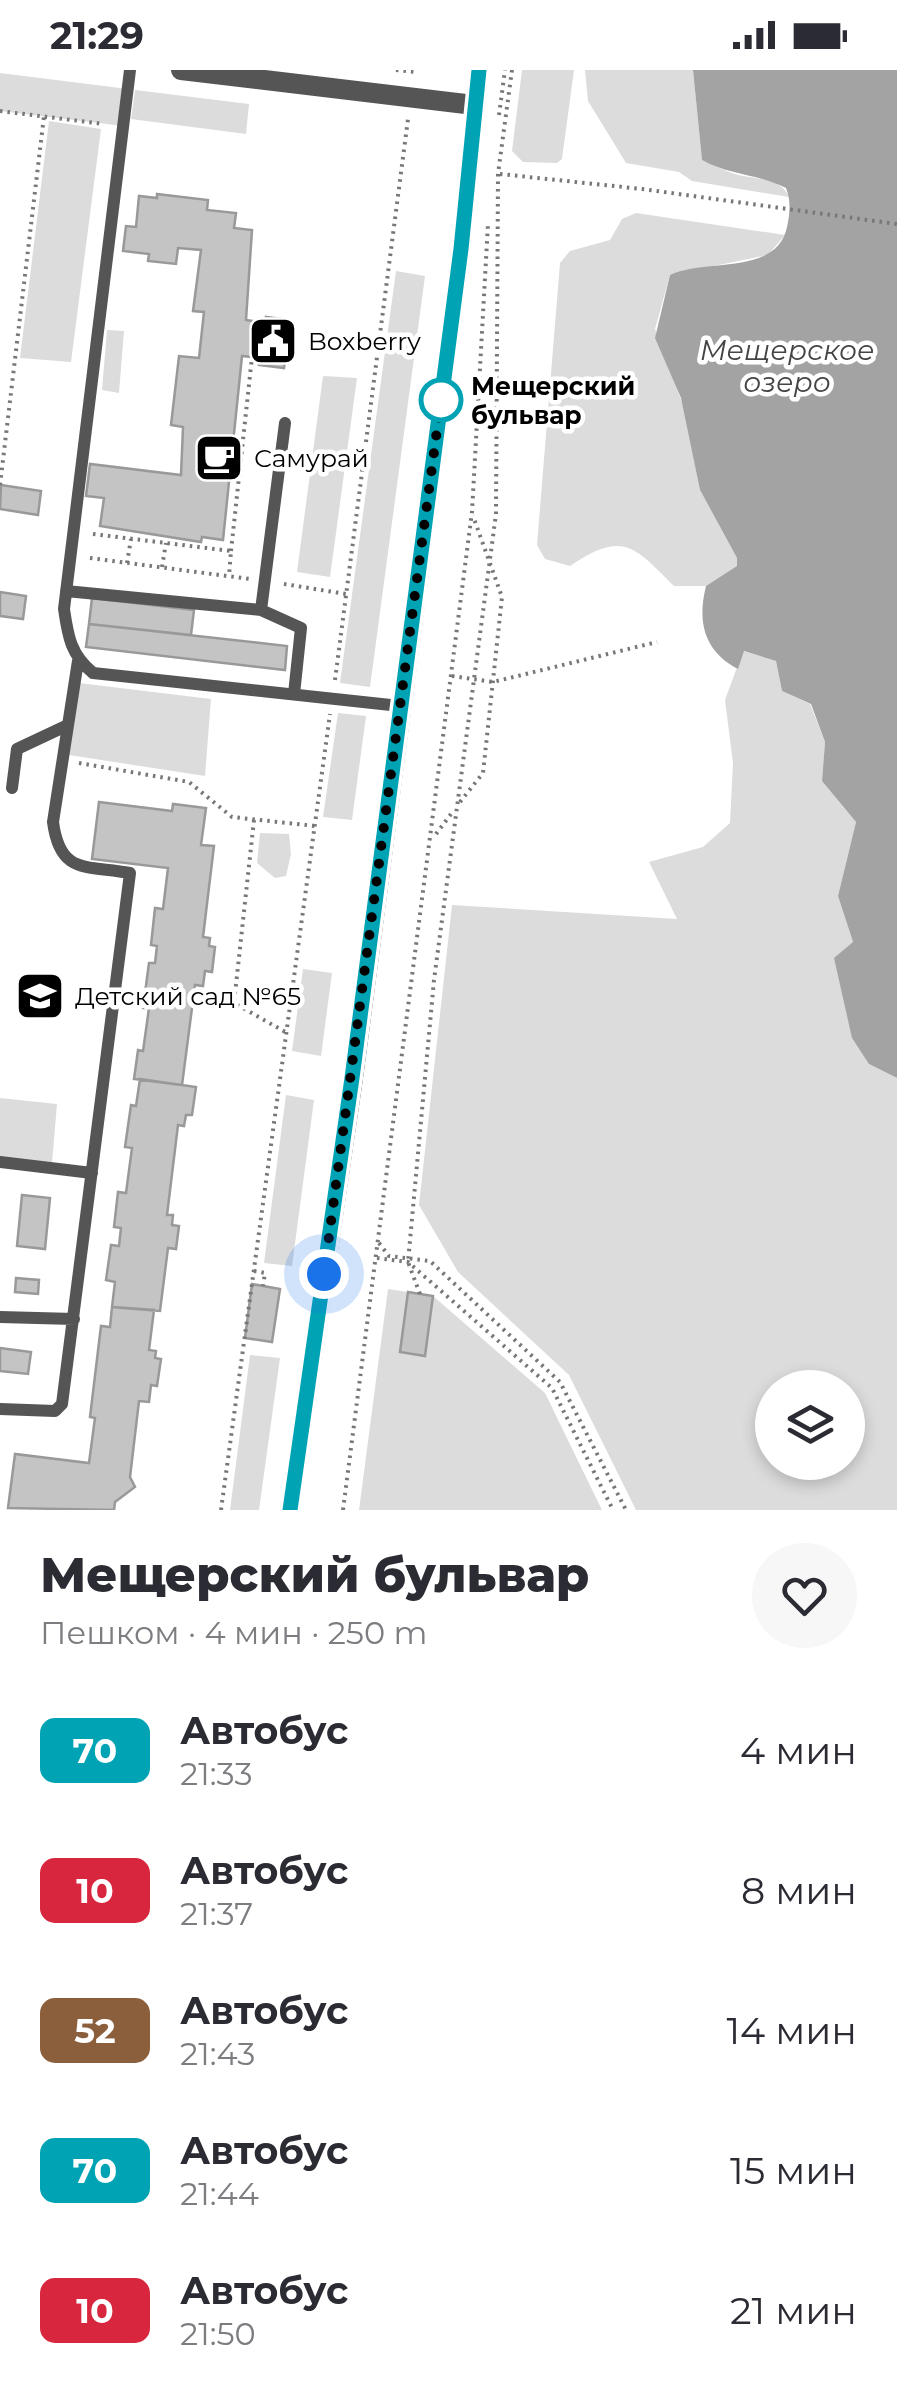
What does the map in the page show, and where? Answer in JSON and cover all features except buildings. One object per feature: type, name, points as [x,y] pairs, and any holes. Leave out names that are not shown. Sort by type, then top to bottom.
[{"type":"main road","points":[[290,1510],[352,1078],[461,249],[479,70]]},
{"type":"street","points":[[181,70],[310,78],[410,99],[474,105]]},
{"type":"lane","points":[[130,70],[66,590],[68,640],[78,661],[93,673],[400,706]]},
{"type":"lane","points":[[261,610],[285,422]]},
{"type":"lane","points":[[66,590],[261,610],[301,628],[294,694]]},
{"type":"lane","points":[[0,1409],[55,1411],[62,1404],[130,872],[72,863],[59,852],[53,822],[78,661]]},
{"type":"lane","points":[[12,788],[17,749],[68,725]]},
{"type":"lane","points":[[0,1162],[92,1173]]},
{"type":"lane","points":[[0,1317],[74,1319]]},
{"type":"path","points":[[222,1510],[415,71],[396,70]]},
{"type":"path","points":[[490,194],[512,70]]},
{"type":"path","points":[[0,110],[124,126]]},
{"type":"path","points":[[0,485],[44,116]]},
{"type":"path","points":[[494,174],[642,189],[897,224]]},
{"type":"path","points":[[420,1294],[408,1260],[434,980],[496,514],[494,174]]},
{"type":"path","points":[[344,1510],[472,512],[488,214]]},
{"type":"path","points":[[229,576],[252,358]]},
{"type":"path","points":[[433,838],[483,773],[502,597],[472,512]]},
{"type":"path","points":[[73,532],[231,552]]},
{"type":"path","points":[[128,563],[131,538]]},
{"type":"path","points":[[162,567],[166,543]]},
{"type":"path","points":[[71,556],[346,594]]},
{"type":"path","points":[[452,676],[493,682],[656,642]]},
{"type":"path","points":[[63,760],[189,782],[232,817],[315,826]]},
{"type":"path","points":[[254,820],[234,1002],[287,1033]]},
{"type":"path","points":[[379,1242],[389,1256],[408,1260],[552,1388],[613,1510]]},
{"type":"path","points":[[377,1258],[430,1261],[560,1382],[626,1510]]},
{"type":"path","points":[[254,1271],[265,1272],[263,1286]]},
{"type":"shaded area","points":[[522,70],[574,70],[562,159],[557,163],[523,162],[512,151]]},
{"type":"shaded area","points":[[585,70],[693,70],[702,160],[732,173],[772,182],[789,197],[692,181],[679,172],[626,163],[588,101]]},
{"type":"shaded area","points":[[0,73],[128,89],[123,126],[0,111]]},
{"type":"shaded area","points":[[135,90],[249,104],[246,134],[131,119]]},
{"type":"shaded area","points":[[49,121],[101,129],[71,362],[20,358]]},
{"type":"shaded area","points":[[636,213],[785,235],[768,255],[670,275],[655,329],[684,408],[700,490],[737,558],[738,566],[706,586],[674,586],[648,561],[627,548],[603,548],[570,566],[545,559],[537,545],[560,263],[570,251],[610,240],[622,219]]},
{"type":"shaded area","points":[[396,271],[425,276],[370,687],[340,683]]},
{"type":"shaded area","points":[[107,330],[124,331],[119,393],[102,390]]},
{"type":"shaded area","points":[[323,376],[357,378],[330,577],[297,572]]},
{"type":"shaded area","points":[[743,651],[776,661],[782,691],[810,704],[825,742],[822,781],[856,822],[838,896],[853,942],[869,1064],[897,1078],[897,1510],[636,1510],[569,1375],[458,1272],[419,1205],[452,905],[677,919],[649,862],[703,847],[730,823],[733,763],[725,700]]},
{"type":"shaded area","points":[[79,683],[211,699],[205,776],[69,755]]},
{"type":"shaded area","points":[[338,713],[366,716],[352,820],[323,817]]},
{"type":"shaded area","points":[[260,833],[289,834],[291,854],[286,876],[275,878],[257,863]]},
{"type":"shaded area","points":[[303,969],[332,973],[321,1056],[292,1051]]},
{"type":"shaded area","points":[[286,1095],[314,1100],[292,1266],[264,1263]]},
{"type":"shaded area","points":[[0,1098],[57,1104],[52,1163],[0,1157]]},
{"type":"shaded area","points":[[388,1289],[408,1292],[400,1352],[425,1355],[433,1296],[545,1393],[602,1510],[359,1510]]},
{"type":"shaded area","points":[[250,1355],[280,1358],[259,1510],[230,1510]]},
{"type":"water","name":"Мещерское озеро","points":[[693,70],[897,70],[897,1078],[869,1064],[852,1038],[834,958],[853,942],[838,896],[856,822],[822,781],[825,742],[811,704],[782,691],[776,661],[744,651],[738,669],[726,662],[711,644],[703,623],[706,586],[737,566],[737,558],[700,490],[681,398],[655,338],[670,275],[738,263],[769,253],[781,242],[790,207],[786,188],[702,160]]},
{"type":"bus line","name":"70","points":[[290,1510],[352,1078],[461,249],[479,70]]},
{"type":"place","name":"Boxberry","points":[[273,341]]},
{"type":"place","name":"Мещерский бульвар","points":[[441,400]]},
{"type":"place","name":"Самурай","points":[[219,458]]},
{"type":"place","name":"Детский сад №65","points":[[40,996]]},
{"type":"route","points":[[324,1274],[441,400]]}]
